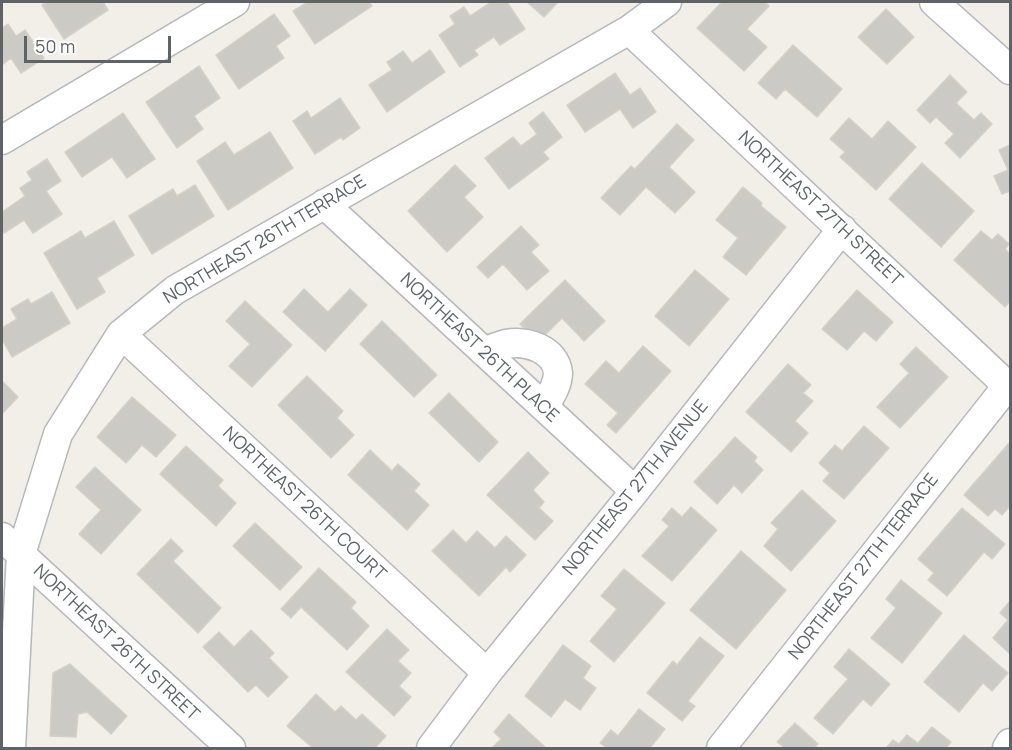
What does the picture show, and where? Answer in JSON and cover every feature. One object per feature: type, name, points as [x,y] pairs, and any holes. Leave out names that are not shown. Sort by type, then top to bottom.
[{"type":"street","points":[[2,140],[235,2]]},
{"type":"street","name":"NORTHEAST 26TH TERRACE","points":[[11,748],[11,545],[58,434],[121,334],[175,290],[629,30],[667,2]]},
{"type":"street","points":[[934,2],[1011,70]]},
{"type":"street","name":"NORTHEAST 27TH STREET","points":[[629,30],[1009,386]]},
{"type":"street","name":"NORTHEAST 26TH PLACE","points":[[324,204],[635,491]]},
{"type":"street","name":"NORTHEAST 27TH AVENUE","points":[[431,748],[487,673],[635,491],[842,229]]},
{"type":"street","name":"NORTHEAST 26TH COURT","points":[[121,334],[487,673]]},
{"type":"street","points":[[484,352],[508,344],[524,344],[543,350],[553,358],[558,373],[554,389],[544,407]]},
{"type":"street","name":"NORTHEAST 27TH TERRACE","points":[[721,748],[1009,386]]},
{"type":"street","name":"NORTHEAST 26TH STREET","points":[[11,545],[231,748]]},
{"type":"street","points":[[1006,748],[1011,744]]},
{"type":"building","points":[[47,2],[103,2],[108,10],[64,39],[42,5]]},
{"type":"building","points":[[308,2],[369,2],[372,6],[315,44],[293,11]]},
{"type":"building","points":[[491,2],[507,2],[525,29],[500,45],[494,37],[474,50],[478,55],[460,67],[439,35],[455,24],[450,16],[464,7],[470,16]]},
{"type":"building","points":[[527,2],[558,2],[544,17]]},
{"type":"building","points":[[722,2],[765,2],[769,6],[747,29],[767,47],[744,71],[697,28]]},
{"type":"building","points":[[886,9],[914,37],[887,64],[858,37]]},
{"type":"building","points":[[274,14],[290,36],[276,46],[284,58],[239,89],[216,55]]},
{"type":"building","points":[[8,24],[16,36],[25,30],[44,58],[21,73],[11,58],[2,65],[2,28]]},
{"type":"building","points":[[793,45],[842,89],[817,117],[785,89],[776,99],[758,83]]},
{"type":"building","points":[[430,50],[445,72],[387,112],[369,85],[392,70],[387,62],[403,51],[412,63]]},
{"type":"building","points":[[199,66],[220,98],[194,116],[203,129],[177,148],[146,102]]},
{"type":"building","points":[[615,73],[630,95],[640,88],[656,112],[633,128],[620,109],[585,132],[567,105]]},
{"type":"building","points":[[950,75],[967,92],[956,103],[974,120],[981,113],[992,124],[960,158],[945,143],[954,134],[936,117],[930,123],[917,110]]},
{"type":"building","points":[[340,98],[360,128],[343,140],[341,137],[315,154],[293,121],[307,111],[311,118]]},
{"type":"building","points":[[543,112],[562,137],[543,152],[549,159],[509,189],[485,158],[513,137],[521,146],[537,134],[529,123]]},
{"type":"building","points":[[123,113],[155,159],[127,178],[112,157],[82,177],[65,152]]},
{"type":"building","points":[[849,118],[872,139],[888,121],[916,147],[876,190],[840,157],[845,152],[830,139]]},
{"type":"building","points":[[677,124],[694,140],[669,167],[695,192],[675,213],[646,187],[620,215],[601,198],[631,166],[635,169]]},
{"type":"building","points":[[270,132],[293,168],[228,210],[197,161],[225,142],[234,155]]},
{"type":"building","points":[[1010,145],[1010,191],[1002,194],[994,176],[1008,170],[999,150]]},
{"type":"building","points":[[47,159],[61,181],[46,191],[62,214],[33,233],[24,220],[4,233],[2,212],[25,196],[20,188],[32,180],[27,172]]},
{"type":"building","points":[[922,163],[974,211],[941,247],[889,199]]},
{"type":"building","points":[[455,165],[476,186],[464,197],[483,217],[447,252],[408,211]]},
{"type":"building","points":[[195,185],[214,216],[152,254],[129,216],[173,189],[177,196]]},
{"type":"building","points":[[743,187],[786,227],[746,275],[723,257],[738,238],[716,220]]},
{"type":"building","points":[[114,221],[134,255],[97,278],[105,292],[77,309],[44,253],[81,231],[85,238]]},
{"type":"building","points":[[521,226],[539,245],[531,252],[549,271],[527,290],[503,264],[488,278],[477,267]]},
{"type":"building","points":[[981,231],[992,240],[998,234],[1009,244],[1005,249],[1010,254],[1010,301],[1005,307],[954,260]]},
{"type":"building","points":[[695,270],[729,299],[689,346],[655,316]]},
{"type":"building","points":[[565,280],[605,321],[584,341],[562,318],[538,342],[520,324]]},
{"type":"building","points":[[304,289],[328,312],[350,289],[367,305],[325,351],[283,312]]},
{"type":"building","points":[[857,290],[893,322],[876,341],[864,331],[847,350],[822,329]]},
{"type":"building","points":[[52,292],[70,323],[12,357],[2,339],[2,328],[17,319],[11,309],[28,299],[31,304]]},
{"type":"building","points":[[245,301],[292,345],[252,387],[229,366],[250,344],[226,321]]},
{"type":"building","points":[[382,321],[437,375],[414,397],[360,344]]},
{"type":"building","points":[[643,346],[671,371],[616,433],[607,425],[618,413],[585,384],[606,361],[619,373]]},
{"type":"building","points":[[916,347],[948,377],[900,428],[877,407],[909,373],[900,364]]},
{"type":"building","points":[[788,364],[811,385],[803,393],[813,401],[795,421],[808,433],[791,452],[746,412]]},
{"type":"building","points":[[307,376],[343,411],[337,418],[354,435],[331,458],[278,405]]},
{"type":"building","points":[[2,381],[18,397],[2,414]]},
{"type":"building","points":[[449,393],[498,442],[479,462],[429,413]]},
{"type":"building","points":[[132,397],[176,435],[156,457],[142,445],[126,463],[97,437]]},
{"type":"building","points":[[864,426],[889,448],[844,499],[823,481],[830,473],[819,463],[835,445],[842,451]]},
{"type":"building","points":[[735,437],[757,457],[754,461],[763,470],[742,493],[734,485],[717,504],[694,482]]},
{"type":"building","points":[[1010,442],[1010,506],[1002,515],[995,509],[988,516],[964,495]]},
{"type":"building","points":[[186,446],[223,480],[218,486],[236,503],[216,526],[160,474]]},
{"type":"building","points":[[370,450],[392,471],[398,464],[420,484],[414,491],[429,505],[407,530],[348,475]]},
{"type":"building","points":[[528,452],[549,473],[533,490],[544,502],[539,508],[553,521],[535,540],[487,495]]},
{"type":"building","points":[[95,467],[141,510],[101,554],[79,534],[101,510],[76,487]]},
{"type":"building","points":[[802,490],[836,521],[791,571],[764,546],[778,529],[771,523]]},
{"type":"building","points":[[691,507],[717,530],[672,581],[642,556],[669,526],[662,520],[672,508],[682,517]]},
{"type":"building","points":[[962,508],[1005,544],[992,559],[984,552],[947,596],[928,580],[934,573],[918,559]]},
{"type":"building","points":[[255,523],[302,567],[280,590],[233,546]]},
{"type":"building","points":[[453,530],[466,543],[477,531],[495,548],[506,536],[526,555],[510,572],[506,567],[479,596],[432,551]]},
{"type":"building","points":[[171,539],[183,551],[173,561],[221,608],[198,633],[137,574]]},
{"type":"building","points":[[741,551],[786,590],[736,649],[690,610]]},
{"type":"building","points":[[319,568],[356,602],[351,608],[369,626],[347,650],[301,607],[291,618],[281,609]]},
{"type":"building","points":[[624,569],[665,603],[614,662],[590,641],[617,609],[601,596]]},
{"type":"building","points":[[901,580],[942,613],[902,663],[871,638],[896,608],[886,599]]},
{"type":"building","points":[[1010,601],[1010,654],[993,638],[1008,620],[1000,613]]},
{"type":"building","points":[[387,629],[409,650],[398,661],[411,673],[399,686],[411,697],[394,716],[346,672]]},
{"type":"building","points":[[251,630],[274,653],[269,658],[288,677],[268,697],[256,685],[248,692],[203,647],[219,632],[234,647]]},
{"type":"building","points":[[964,635],[1008,673],[992,691],[983,683],[959,712],[924,682]]},
{"type":"building","points":[[700,637],[724,656],[688,701],[695,706],[682,721],[647,693],[673,661],[677,665]]},
{"type":"building","points":[[563,645],[591,666],[583,678],[596,688],[580,710],[565,699],[551,717],[525,696]]},
{"type":"building","points":[[849,649],[890,684],[871,706],[863,699],[833,734],[814,718],[848,679],[834,667]]},
{"type":"building","points":[[70,664],[127,716],[111,734],[87,712],[78,714],[76,737],[50,736],[53,673]]},
{"type":"building","points":[[316,694],[335,712],[341,706],[356,720],[362,714],[386,736],[375,748],[313,748],[287,726]]},
{"type":"building","points":[[639,709],[665,729],[650,748],[607,748],[600,743],[611,730],[618,736]]},
{"type":"building","points":[[509,714],[545,747],[492,748],[501,739],[494,732]]},
{"type":"building","points":[[795,723],[818,744],[814,748],[785,748],[777,742]]},
{"type":"building","points":[[932,727],[951,742],[946,748],[886,748],[893,740],[899,744],[907,735],[918,743]]}]
